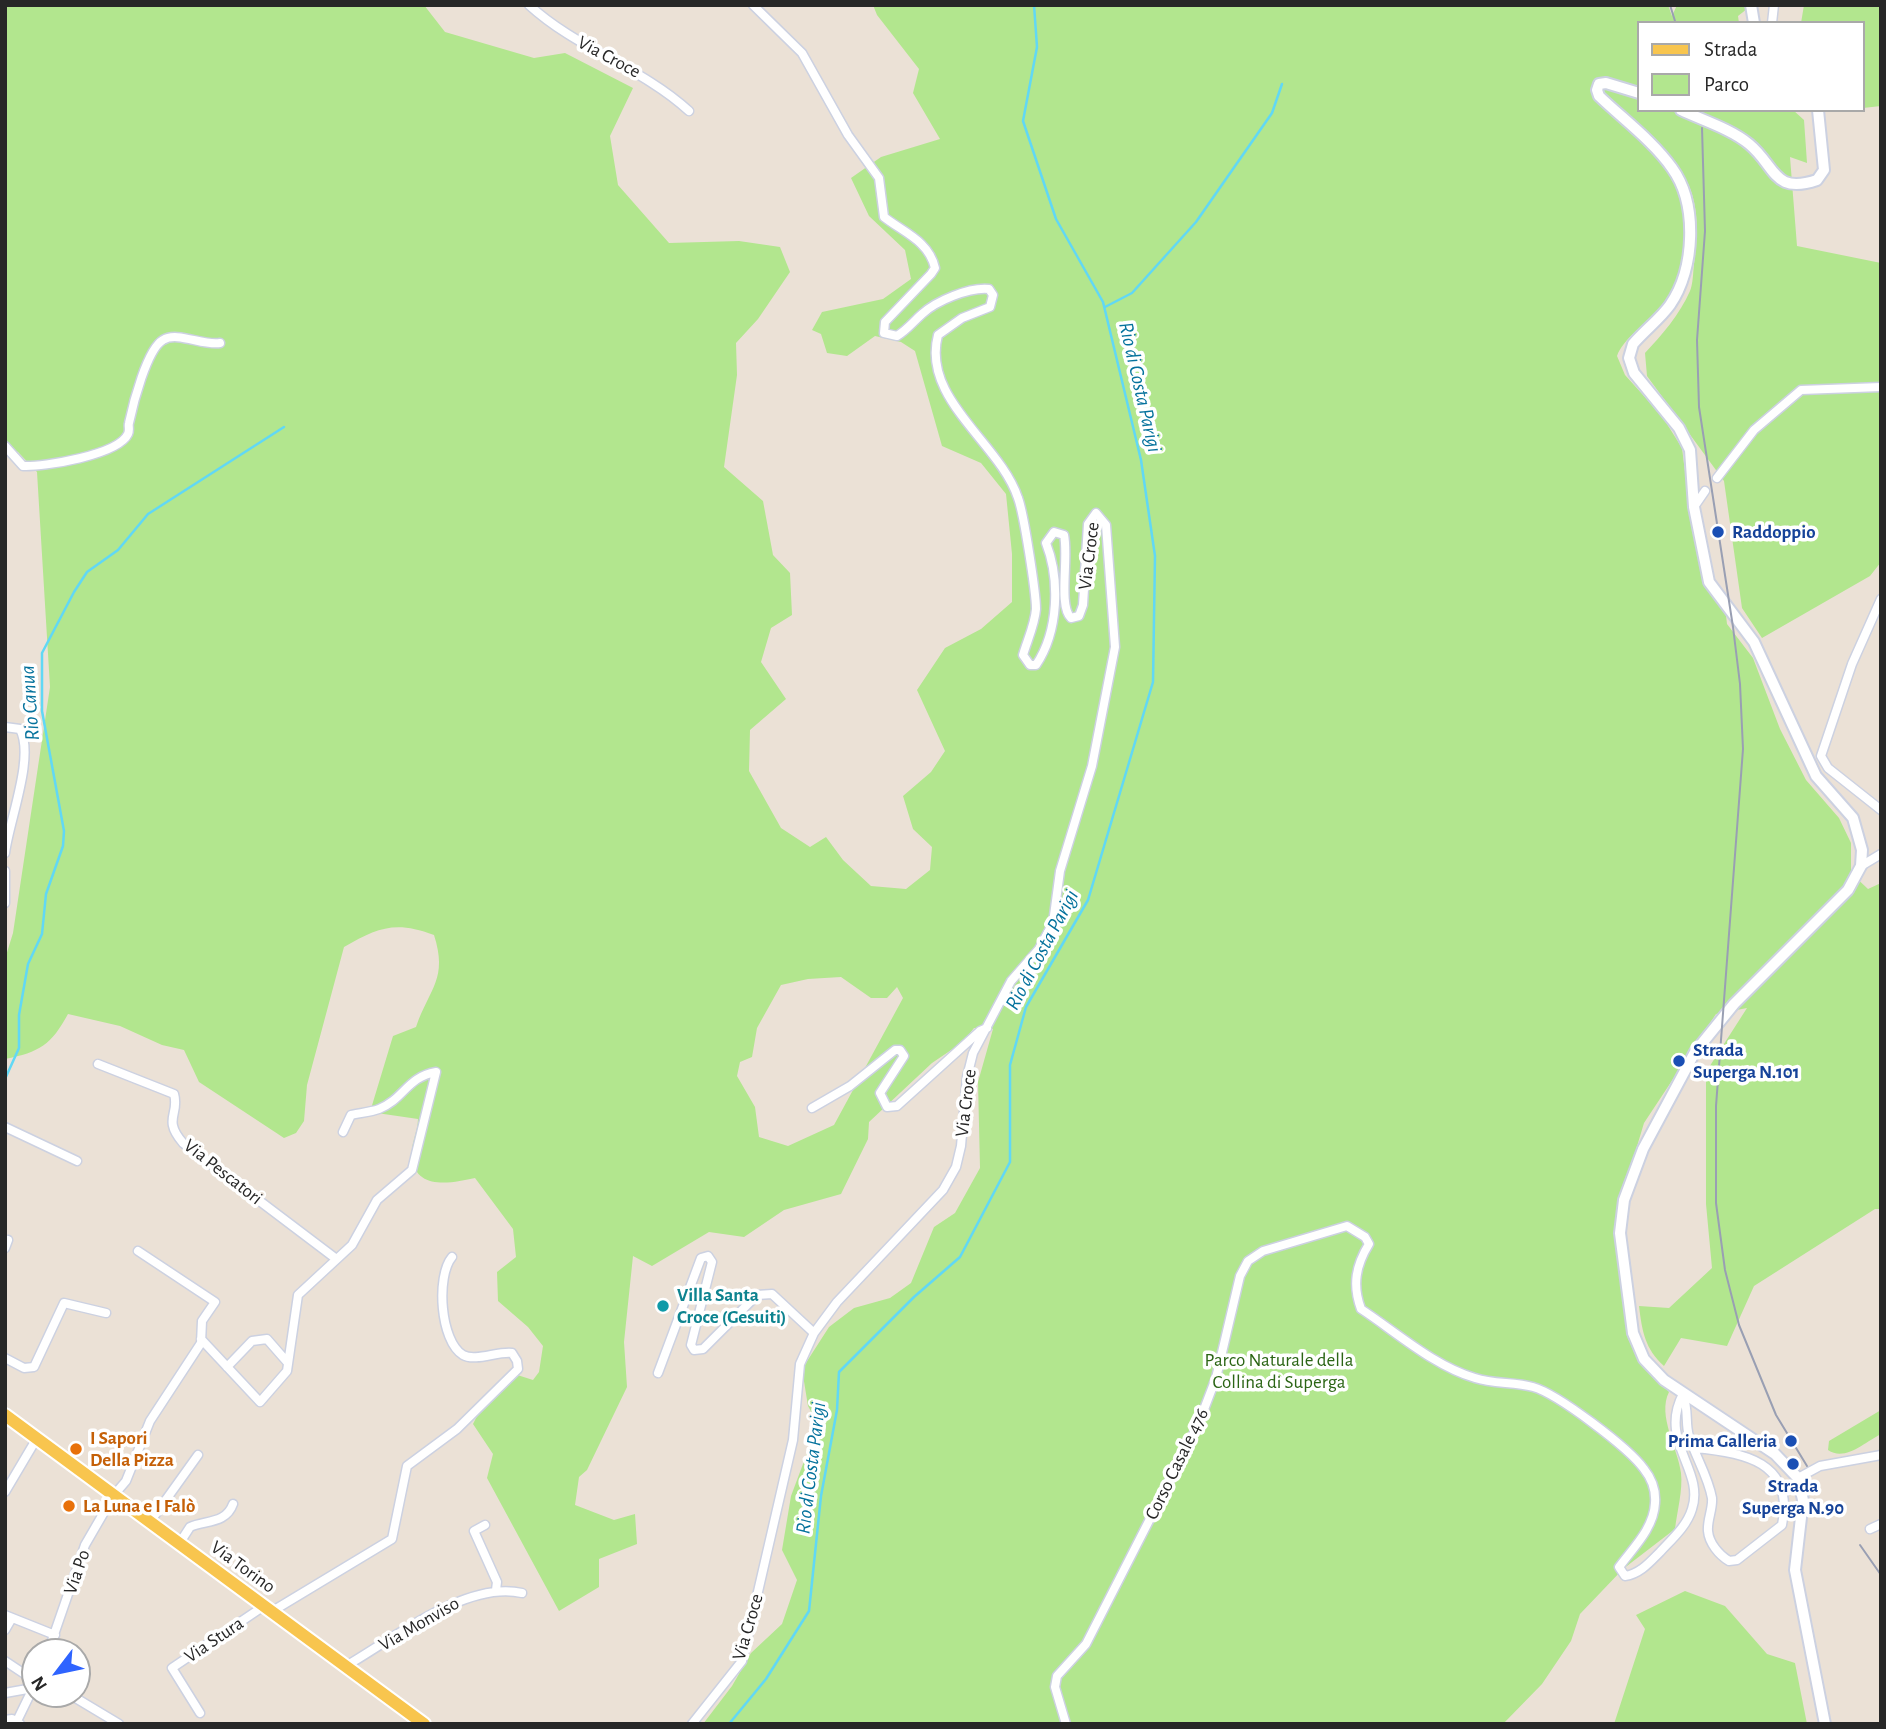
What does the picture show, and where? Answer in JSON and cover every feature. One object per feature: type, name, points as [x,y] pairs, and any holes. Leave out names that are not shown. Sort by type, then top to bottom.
[{"type":"main road","name":"Via Torino","points":[[5,1415],[424,1724]]},
{"type":"street","name":"Via Croce","points":[[528,5],[551,25],[601,55],[644,75],[689,111]]},
{"type":"street","name":"Via Croce","points":[[692,1724],[742,1661],[793,1440],[800,1364],[814,1333],[837,1302],[943,1190],[956,1167],[961,1146],[967,1077],[973,1053],[1011,981],[1039,949],[1053,923],[1060,871],[1092,766],[1115,647],[1106,525],[1100,515],[1093,514],[1086,547],[1083,605],[1079,615],[1071,618],[1065,612],[1063,604],[1068,554],[1064,535],[1054,532],[1046,543],[1054,563],[1053,621],[1037,665],[1030,665],[1023,655],[1036,609],[1018,497],[997,458],[948,392],[934,349],[938,335],[950,325],[990,307],[993,295],[989,289],[983,288],[956,297],[923,313],[897,336],[884,333],[885,323],[931,274],[935,268],[934,261],[912,232],[884,216],[879,178],[848,135],[802,53],[753,5]]},
{"type":"street","points":[[1638,93],[1606,83],[1599,85],[1597,90],[1675,173],[1684,194],[1691,247],[1685,275],[1670,305],[1633,344],[1629,358],[1634,373],[1665,408],[1687,443],[1693,461],[1694,507],[1709,582],[1754,642],[1816,776],[1853,818],[1859,835],[1861,866]]},
{"type":"street","points":[[1685,112],[1749,144],[1777,179],[1800,186],[1817,180],[1824,170],[1818,112]]},
{"type":"street","points":[[5,446],[23,466],[37,467],[77,459],[116,444],[128,434],[137,393],[153,348],[161,340],[169,337],[208,345],[220,344]]},
{"type":"street","points":[[1717,478],[1754,430],[1801,390],[1881,387]]},
{"type":"street","points":[[1694,507],[1705,491]]},
{"type":"street","points":[[1881,599],[1852,664],[1821,757],[1828,768],[1881,810]]},
{"type":"street","points":[[5,727],[20,729],[24,737],[22,768],[5,853]]},
{"type":"street","points":[[1825,1724],[1817,1670],[1798,1599],[1796,1558],[1803,1500],[1798,1478],[1775,1454],[1658,1376],[1644,1359],[1633,1333],[1619,1233],[1632,1177],[1667,1101],[1713,1026],[1829,913],[1848,890],[1861,866],[1881,854]]},
{"type":"street","points":[[5,871],[5,903]]},
{"type":"street","points":[[812,1108],[850,1086],[895,1050],[900,1050],[904,1056],[880,1093],[887,1107],[897,1106],[980,1031],[987,1028]]},
{"type":"street","name":"Via Pescatori","points":[[98,1064],[174,1094],[176,1100],[171,1117],[183,1143],[335,1258]]},
{"type":"street","points":[[201,1339],[260,1402],[287,1371],[298,1295],[352,1245],[377,1200],[412,1170],[436,1072],[419,1075],[398,1097],[379,1109],[351,1115],[343,1132]]},
{"type":"street","points":[[5,1127],[77,1161]]},
{"type":"street","name":"Corso Casale 476","points":[[1066,1724],[1055,1687],[1057,1676],[1086,1644],[1198,1425],[1216,1378],[1240,1276],[1248,1261],[1263,1251],[1347,1226],[1356,1231],[1369,1244],[1356,1267],[1357,1298],[1361,1308],[1457,1371],[1476,1379],[1535,1387],[1590,1422],[1643,1466],[1655,1491],[1656,1506],[1651,1524],[1619,1567],[1625,1576],[1643,1569],[1679,1533],[1692,1509],[1695,1494],[1673,1423],[1683,1394]]},
{"type":"street","points":[[114,1495],[125,1481],[150,1420],[201,1339],[202,1321],[215,1302],[138,1251]]},
{"type":"street","points":[[658,1373],[701,1258],[708,1255],[712,1262],[691,1345],[694,1350],[703,1349],[757,1295],[765,1293],[772,1294],[814,1333]]},
{"type":"street","points":[[268,1609],[392,1539],[407,1466],[457,1429],[518,1369],[512,1353],[500,1352],[472,1357],[464,1356],[454,1346],[441,1292],[446,1264],[452,1257]]},
{"type":"street","points":[[5,1358],[24,1368],[34,1367],[64,1303],[106,1313]]},
{"type":"street","points":[[227,1367],[252,1341],[267,1339],[288,1363]]},
{"type":"street","points":[[1683,1394],[1689,1409],[1688,1434],[1694,1448],[1706,1475],[1713,1501],[1707,1530],[1721,1556],[1729,1561],[1737,1560],[1782,1525],[1785,1504],[1782,1484],[1766,1467],[1737,1451],[1694,1448]]},
{"type":"street","points":[[5,1492],[37,1438]]},
{"type":"street","points":[[150,1522],[198,1455]]},
{"type":"street","points":[[1798,1478],[1833,1463],[1881,1455]]},
{"type":"street","name":"Via Po","points":[[53,1638],[85,1545],[114,1495]]},
{"type":"street","points":[[179,1544],[190,1527],[219,1520],[231,1512],[233,1504]]},
{"type":"street","points":[[1870,1529],[1881,1524]]},
{"type":"street","points":[[485,1525],[474,1531],[497,1582],[496,1590]]},
{"type":"street","name":"Via Monviso","points":[[346,1666],[465,1598],[496,1590],[523,1593]]},
{"type":"street","name":"Via Stura","points":[[200,1713],[172,1668],[268,1609]]},
{"type":"street","points":[[5,1630],[8,1617],[55,1634]]},
{"type":"street","points":[[5,1661],[21,1674]]},
{"type":"street","points":[[91,1707],[119,1724]]},
{"type":"street","points":[[5,1720],[18,1722]]},
{"type":"green space","name":"Parco Naturale della Collina di Superga","points":[[5,5],[424,5],[445,32],[534,58],[565,53],[633,88],[610,136],[618,185],[669,243],[739,241],[780,247],[790,272],[758,319],[736,343],[737,375],[724,467],[763,501],[773,555],[790,573],[792,615],[771,628],[761,662],[786,699],[750,730],[749,771],[781,828],[810,847],[826,837],[843,860],[871,886],[906,889],[930,870],[932,847],[913,829],[903,796],[931,772],[945,751],[917,690],[945,648],[981,629],[1012,602],[1012,554],[1006,494],[981,463],[942,446],[915,351],[901,342],[875,336],[847,356],[827,353],[821,334],[812,330],[822,312],[883,299],[911,279],[905,250],[869,216],[851,178],[881,157],[940,139],[913,93],[919,69],[877,15],[873,5],[1668,5],[1672,16],[1677,5],[1752,5],[1738,16],[1739,21],[1638,21],[1638,112],[1795,112],[1804,120],[1807,163],[1790,157],[1797,246],[1881,263],[1881,562],[1870,576],[1762,638],[1742,608],[1724,481],[1647,376],[1645,353],[1681,308],[1693,278],[1697,237],[1696,210],[1688,184],[1673,162],[1685,240],[1684,260],[1679,278],[1671,296],[1658,312],[1629,338],[1617,356],[1625,375],[1662,416],[1682,448],[1693,534],[1704,583],[1725,607],[1727,624],[1753,658],[1780,729],[1806,780],[1839,818],[1851,843],[1851,873],[1868,889],[1881,883],[1881,1209],[1875,1209],[1754,1286],[1727,1346],[1681,1338],[1664,1366],[1652,1353],[1639,1306],[1669,1308],[1712,1268],[1706,1204],[1706,1072],[1747,1008],[1716,1014],[1644,1123],[1623,1193],[1617,1229],[1628,1339],[1669,1392],[1665,1411],[1681,1480],[1675,1529],[1623,1569],[1580,1614],[1571,1641],[1542,1684],[1503,1724],[703,1724],[732,1686],[751,1653],[782,1624],[797,1580],[782,1550],[791,1496],[818,1424],[808,1406],[802,1369],[829,1327],[854,1308],[890,1298],[911,1283],[934,1227],[955,1213],[980,1168],[978,1082],[993,1029],[974,1028],[963,1042],[932,1063],[869,1122],[868,1139],[841,1194],[784,1210],[744,1237],[709,1232],[652,1266],[633,1256],[624,1342],[627,1387],[587,1470],[579,1477],[575,1505],[614,1520],[635,1514],[637,1544],[599,1559],[599,1587],[559,1611],[487,1478],[493,1454],[473,1424],[490,1390],[508,1372],[533,1380],[539,1372],[543,1346],[528,1327],[498,1301],[497,1272],[516,1257],[513,1229],[475,1178],[446,1183],[427,1180],[420,1175],[412,1157],[418,1119],[370,1112],[393,1036],[416,1027],[436,982],[439,962],[434,935],[408,928],[387,928],[344,947],[307,1085],[304,1121],[296,1133],[284,1138],[199,1082],[184,1050],[162,1045],[120,1026],[68,1014],[50,1040],[36,1050],[5,1059],[5,959],[13,933],[50,687],[37,472],[18,452],[5,446]],"holes":[[[841,977],[871,998],[887,998],[897,987],[903,998],[834,1125],[788,1146],[759,1137],[755,1107],[737,1076],[740,1062],[752,1057],[757,1028],[781,985],[808,979]]]},
{"type":"green space","points":[[1804,5],[1881,5],[1881,106],[1865,108],[1865,21],[1801,21]]},
{"type":"green space","points":[[1881,1410],[1881,1434],[1848,1452],[1841,1454],[1828,1450],[1829,1441]]},
{"type":"green space","points":[[1685,1591],[1725,1606],[1767,1654],[1795,1663],[1807,1724],[1614,1724],[1645,1629],[1636,1615]]},
{"type":"waterway","name":"Rio di Costa Parigi","points":[[729,1724],[766,1679],[809,1611],[821,1496],[837,1410],[839,1372],[914,1297],[960,1257],[1010,1162],[1010,1065],[1026,1007],[1088,900],[1153,682],[1155,556],[1141,460],[1103,302],[1056,219],[1023,121],[1037,47],[1034,5]]},
{"type":"waterway","points":[[1105,307],[1132,293],[1196,222],[1272,113],[1282,84]]},
{"type":"waterway","name":"Rio Canua","points":[[5,1079],[19,1048],[19,1015],[28,964],[42,934],[46,894],[63,846],[64,831],[42,711],[42,653],[87,572],[118,550],[148,514],[284,427]]},
{"type":"tram line","points":[[1670,5],[1675,21]]},
{"type":"tram line","points":[[1702,128],[1705,231],[1697,340],[1699,407],[1733,627],[1740,684],[1743,749],[1716,1106],[1716,1203],[1725,1270],[1739,1325],[1776,1415],[1807,1466]]},
{"type":"tram line","points":[[1860,1545],[1881,1575]]},
{"type":"place","name":"Raddoppio","points":[[1718,532]]},
{"type":"place","name":"Strada Superga N.101","points":[[1679,1061]]},
{"type":"place","name":"Villa Santa Croce (Gesuiti)","points":[[663,1306]]},
{"type":"place","name":"Prima Galleria","points":[[1791,1441]]},
{"type":"place","name":"I Sapori Della Pizza","points":[[76,1449]]},
{"type":"place","name":"Strada Superga N.90","points":[[1793,1464]]},
{"type":"place","name":"La Luna e I Falò","points":[[69,1506]]}]
